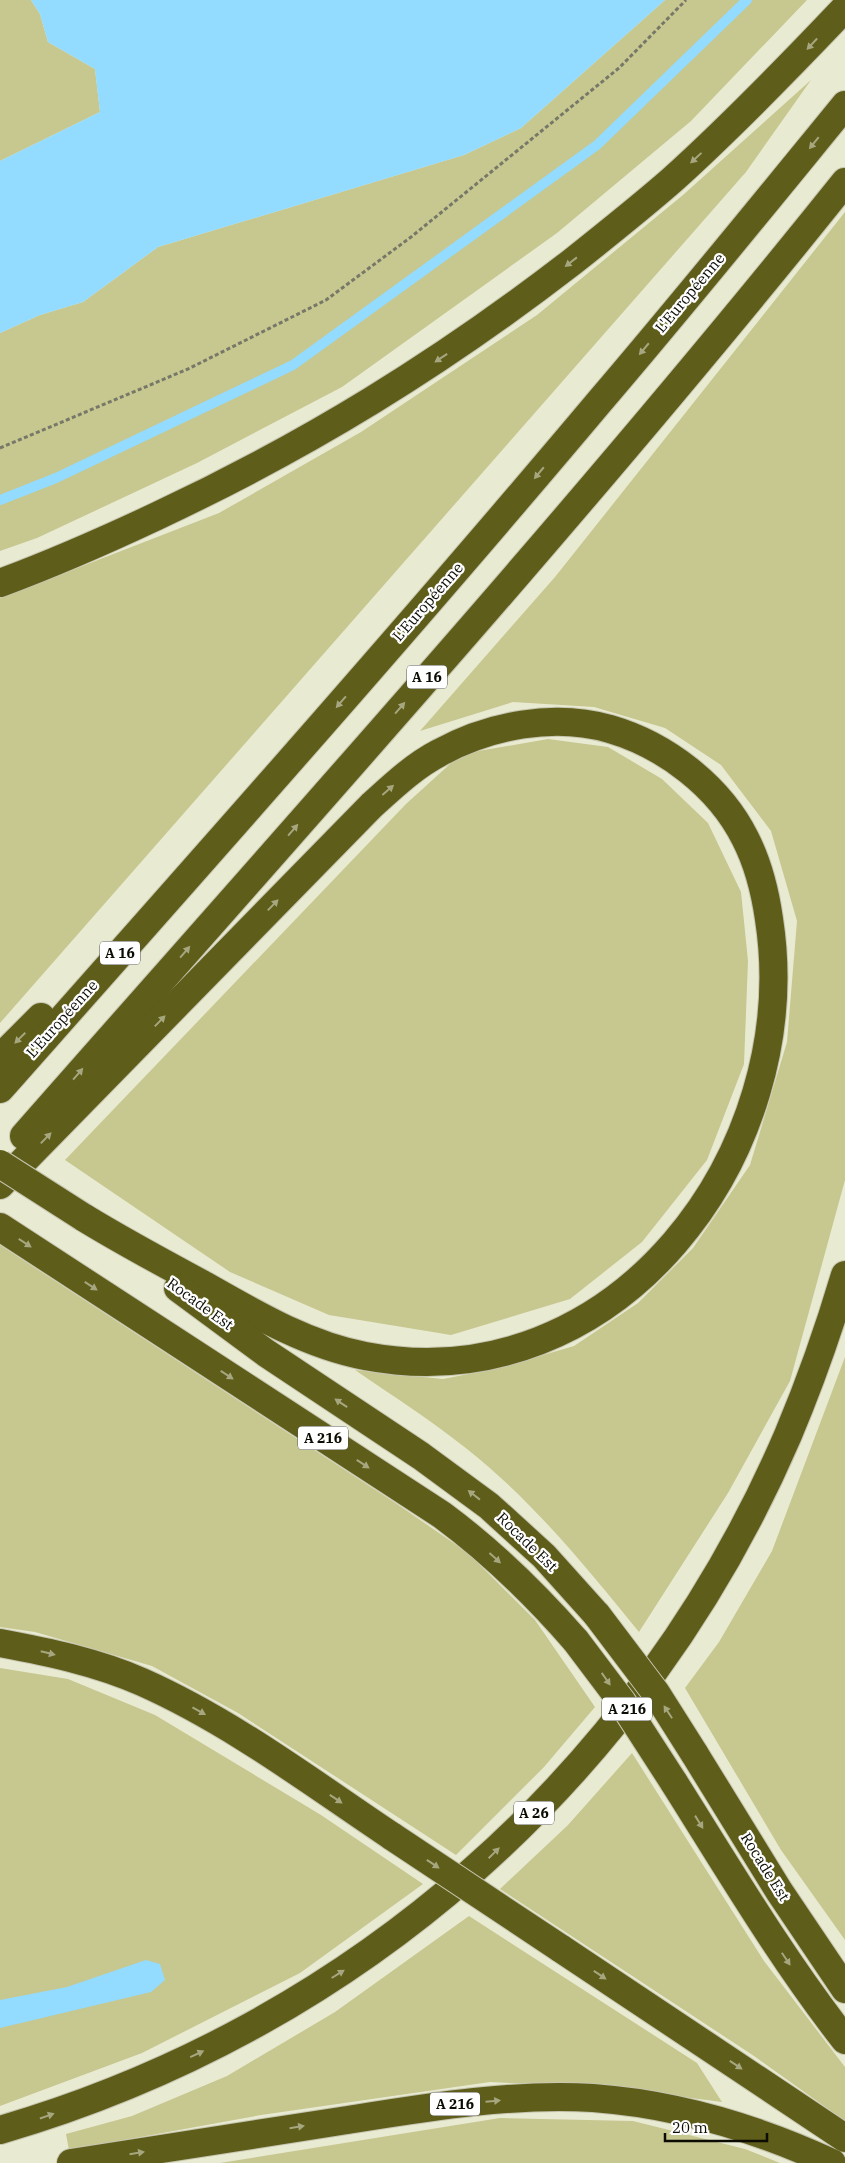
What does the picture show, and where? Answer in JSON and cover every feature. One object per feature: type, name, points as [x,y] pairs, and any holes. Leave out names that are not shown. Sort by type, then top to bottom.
[{"type":"highway","points":[[0,583],[115,535],[286,452],[351,415],[439,359],[518,304],[670,181],[737,119],[845,8]]},
{"type":"highway","name":"L'Européenne","points":[[0,1089],[241,818],[601,400],[845,105]]},
{"type":"highway","name":"A 16","points":[[0,1164],[635,436],[845,182]]},
{"type":"highway","points":[[0,1185],[372,805],[404,777],[436,754],[467,739],[498,729],[527,723],[562,722],[595,724],[625,733],[657,749],[685,768],[709,789],[728,812],[744,836],[757,865],[766,900],[775,972],[773,1016],[766,1060],[755,1100],[739,1142],[720,1180],[694,1219],[671,1248],[611,1302],[573,1325],[539,1341],[503,1352],[468,1359],[430,1362],[368,1357],[336,1350],[302,1337],[267,1320],[137,1250],[83,1217]]},
{"type":"highway","points":[[0,1058],[241,818]]},
{"type":"highway","name":"A 216","points":[[0,1164],[83,1217]]},
{"type":"highway","name":"Rocade Est","points":[[83,1217],[266,1353],[455,1480],[489,1506],[533,1545],[597,1614],[656,1693],[779,1891],[845,1989]]},
{"type":"highway","name":"A 216","points":[[0,1227],[449,1520],[477,1541],[511,1572],[576,1641],[622,1702],[772,1939],[804,1986],[845,2040]]},
{"type":"highway","name":"A 26","points":[[0,2130],[90,2101],[142,2080],[212,2047],[284,2007],[352,1965],[410,1924],[481,1866],[523,1825],[572,1773],[614,1724],[671,1645],[708,1588],[764,1486],[788,1436],[831,1320],[845,1275]]},
{"type":"highway","points":[[0,1643],[83,1662],[141,1682],[172,1697],[242,1737],[845,2138]]},
{"type":"highway","name":"A 216","points":[[71,2163],[400,2111],[458,2104],[552,2098],[592,2098],[671,2108],[758,2132],[832,2163]]},
{"type":"path","points":[[0,448],[188,369],[326,300],[418,231],[619,68],[686,0]]},
{"type":"green space","points":[[0,0],[31,0],[40,14],[48,42],[95,69],[100,112],[0,161]]},
{"type":"green space","points":[[665,0],[807,0],[691,121],[557,233],[342,387],[197,463],[37,538],[0,551],[0,333],[40,315],[83,302],[158,247],[464,155],[521,128]]},
{"type":"green space","points":[[811,80],[746,172],[0,1023],[0,598],[219,513],[361,432],[537,315],[683,195]]},
{"type":"green space","points":[[845,212],[845,1180],[790,1381],[728,1493],[639,1632],[579,1559],[514,1490],[454,1439],[355,1370],[443,1379],[499,1368],[574,1346],[638,1303],[693,1248],[750,1165],[787,1042],[797,921],[771,831],[721,765],[665,728],[594,707],[513,702],[420,731],[555,577]]},
{"type":"green space","points":[[548,739],[608,747],[662,779],[708,823],[741,892],[748,961],[744,1064],[707,1160],[642,1242],[570,1299],[451,1335],[329,1315],[230,1272],[65,1160],[406,804],[461,754]]},
{"type":"green space","points":[[0,1245],[397,1504],[468,1553],[535,1620],[595,1707],[544,1767],[456,1855],[238,1713],[152,1666],[35,1632],[0,1627]]},
{"type":"green space","points":[[845,1357],[845,1940],[781,1850],[685,1688],[719,1642],[772,1551]]},
{"type":"green space","points":[[0,1668],[68,1679],[155,1715],[321,1815],[423,1884],[300,1973],[142,2053],[0,2106]]},
{"type":"green space","points":[[632,1753],[764,1961],[845,2067],[845,2121],[754,2056],[500,1889],[568,1825]]},
{"type":"green space","points":[[469,1916],[697,2063],[722,2102],[613,2088],[490,2082],[261,2115],[69,2150],[66,2134],[132,2116],[227,2076],[335,2012]]},
{"type":"green space","points":[[500,2118],[633,2121],[745,2149],[780,2163],[220,2163]]},
{"type":"water","points":[[31,0],[665,0],[521,128],[464,155],[158,247],[83,302],[40,315],[0,333],[0,161],[100,112],[95,69],[48,42],[40,14]]},
{"type":"water","points":[[146,1960],[160,1964],[165,1980],[151,1992],[0,2028],[0,2000],[67,1987]]},
{"type":"waterway","points":[[0,500],[56,478],[293,365],[597,145],[747,0]]}]
